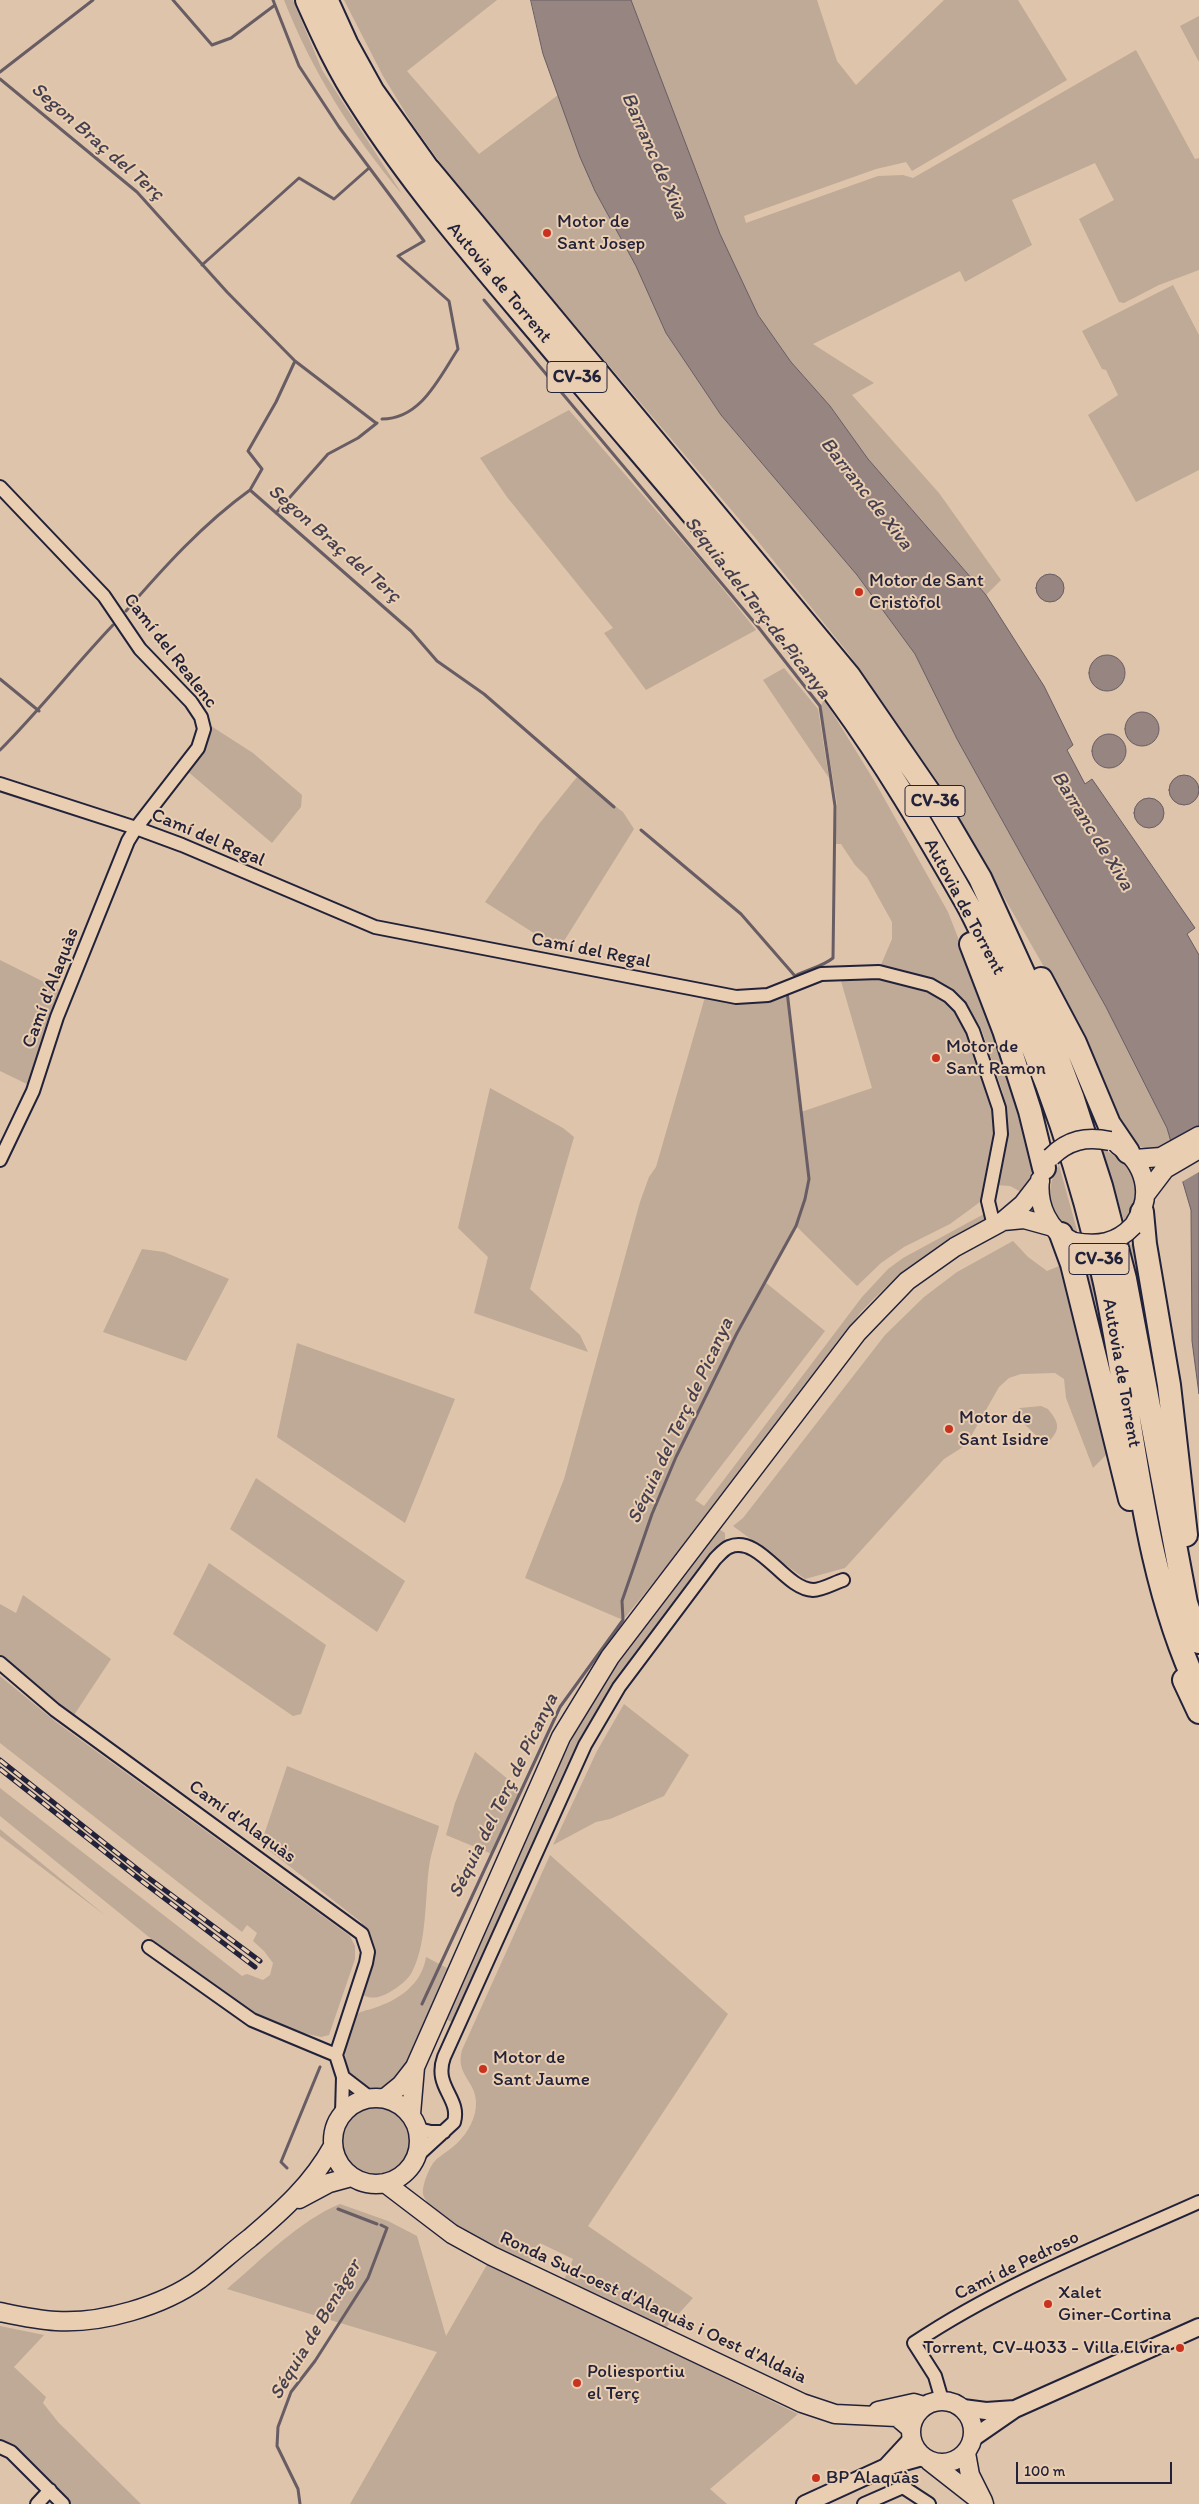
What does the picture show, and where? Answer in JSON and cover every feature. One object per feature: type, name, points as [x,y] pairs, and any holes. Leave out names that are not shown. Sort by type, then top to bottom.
[{"type":"highway","name":"Autovia de Torrent","points":[[307,0],[330,52],[360,103],[415,182],[786,628],[868,741],[966,902],[1018,1011],[1055,1108],[1082,1192],[1105,1282],[1151,1539],[1168,1612],[1184,1661],[1199,1692]]},
{"type":"highway","name":"Autovia de Torrent","points":[[327,0],[347,44],[373,91],[430,171],[849,676],[933,798],[980,878],[1036,1001],[1073,1099],[1101,1186],[1125,1279],[1186,1603],[1199,1642]]},
{"type":"highway","points":[[335,0],[353,42],[430,171]]},
{"type":"highway","points":[[934,847],[1004,1030],[1030,1111],[1045,1169]]},
{"type":"highway","points":[[980,878],[998,902],[1061,1017],[1088,1071],[1109,1124],[1124,1151]]},
{"type":"highway","points":[[1140,1211],[1169,1385],[1181,1495],[1199,1615]]},
{"type":"highway","points":[[1063,1234],[1160,1614],[1177,1664],[1199,1712]]},
{"type":"main road","points":[[999,1224],[1024,1219],[1092,1245],[1111,1242],[1140,1211],[1163,1163],[1199,1136]]},
{"type":"main road","points":[[351,2178],[339,2162],[333,2146],[334,2129],[342,2113],[354,2103],[377,2098],[401,2085],[415,2067],[561,1737],[610,1657],[857,1333],[907,1282],[955,1247],[999,1224],[1023,1204],[1045,1169],[1065,1145],[1078,1140],[1094,1138],[1124,1151],[1163,1163],[1199,1150]]},
{"type":"main road","points":[[1124,1151],[1143,1173],[1140,1211]]},
{"type":"main road","points":[[1045,1169],[1041,1206],[1063,1234]]},
{"type":"main road","points":[[292,2203],[329,2183],[351,2178],[373,2184],[385,2183],[399,2178],[414,2162],[420,2142],[414,2121],[415,2067]]},
{"type":"main road","points":[[377,2098],[399,2104],[414,2121]]},
{"type":"main road","points":[[0,2312],[58,2321],[105,2317],[134,2310],[172,2296],[199,2280],[292,2203],[321,2168],[333,2146]]},
{"type":"main road","name":"Ronda Sud-oest d'Alaquàs i Oest d'Aldaia","points":[[414,2162],[414,2194],[431,2219]]},
{"type":"main road","name":"Ronda Sud-oest d'Alaquàs i Oest d'Aldaia","points":[[385,2183],[452,2234],[492,2256],[802,2403],[835,2414],[897,2417],[911,2434]]},
{"type":"main road","points":[[942,2400],[953,2402],[963,2408],[972,2422],[970,2476],[984,2504],[926,2459],[911,2434],[914,2415],[924,2406],[942,2400]]},
{"type":"main road","name":"Ronda Sud-oest d'Alaquàs i Oest d'Aldaia","points":[[865,2414],[914,2402],[924,2406]]},
{"type":"main road","points":[[926,2459],[949,2463],[970,2445]]},
{"type":"street","name":"Camí del Realenc","points":[[0,487],[104,596],[140,649],[191,702],[201,717],[204,729],[198,748],[136,828]]},
{"type":"street","name":"Camí del Regal","points":[[0,784],[136,828],[375,927],[736,998],[768,995],[821,974],[879,972],[930,985],[949,996],[960,1007],[974,1031],[995,1092],[1002,1134],[988,1201],[999,1224]]},
{"type":"street","name":"Camí d'Alaquàs","points":[[0,1160],[33,1091],[57,1018],[128,842],[136,828]]},
{"type":"street","points":[[414,2162],[454,2122],[456,2116],[454,2106],[443,2085],[440,2074],[444,2057],[585,1745],[619,1687],[715,1559],[728,1547],[736,1545],[750,1547],[800,1587],[814,1590],[843,1580]]},
{"type":"street","name":"Camí d'Alaquàs","points":[[0,1663],[54,1710],[362,1934],[368,1952],[366,1963],[336,2055]]},
{"type":"street","points":[[150,1947],[252,2020],[336,2055],[343,2077],[342,2113]]},
{"type":"street","points":[[343,2077],[377,2098]]},
{"type":"street","points":[[414,2121],[444,2132]]},
{"type":"street","name":"Camí de Pedroso","points":[[942,2400],[935,2376],[914,2343],[934,2329],[1031,2278],[1199,2202]]},
{"type":"street","points":[[970,2445],[1015,2409],[1199,2328]]},
{"type":"street","points":[[963,2408],[986,2411],[1015,2409]]},
{"type":"street","points":[[886,2467],[911,2434]]},
{"type":"street","points":[[0,2447],[11,2452],[63,2504]]},
{"type":"street","points":[[805,2504],[886,2467],[926,2459]]},
{"type":"street","points":[[864,2504],[900,2488],[908,2489],[928,2504]]},
{"type":"street","points":[[37,2504],[50,2490]]},
{"type":"shaded area","points":[[284,0],[293,0],[322,70],[402,194],[366,149],[320,77]]},
{"type":"shaded area","points":[[344,0],[497,0],[407,71],[479,154],[558,95],[595,191],[636,266],[666,333],[721,415],[857,575],[915,654],[957,739],[1106,1007],[1167,1128],[1172,1144],[1158,1151],[1146,1148],[1133,1143],[1120,1131],[1051,979],[936,779],[848,653],[756,539],[460,190],[413,125],[383,76]]},
{"type":"shaded area","points":[[631,0],[817,0],[837,61],[856,85],[944,0],[1018,0],[1067,80],[912,171],[906,162],[876,169],[744,216],[746,223],[878,176],[903,175],[913,178],[1136,50],[1195,159],[1199,158],[1199,270],[1159,285],[1124,303],[1119,302],[1079,219],[1114,200],[1095,163],[1012,200],[1032,245],[965,282],[960,271],[813,344],[874,383],[852,395],[939,493],[1001,580],[986,595],[868,459],[830,406],[791,362],[758,315],[720,234]]},
{"type":"shaded area","points":[[1199,16],[1199,62],[1180,26]]},
{"type":"shaded area","points":[[1173,285],[1199,335],[1199,470],[1136,502],[1088,415],[1118,395],[1106,370],[1102,369],[1082,331]]},
{"type":"shaded area","points":[[569,410],[707,569],[756,630],[646,690],[604,633],[613,628],[507,497],[480,458]]},
{"type":"shaded area","points":[[784,668],[818,709],[829,778],[763,680]]},
{"type":"shaded area","points":[[824,699],[875,782],[948,912],[1014,1081],[1037,1163],[1023,1193],[1010,1186],[996,1185],[1008,1132],[1003,1093],[981,1028],[966,1003],[948,988],[930,979],[880,967],[892,939],[892,922],[867,877],[855,865],[841,844],[835,844],[837,804],[821,706]]},
{"type":"shaded area","points":[[211,726],[253,753],[302,795],[301,807],[272,843],[186,770],[206,742]]},
{"type":"shaded area","points":[[577,777],[623,812],[634,829],[559,949],[485,902],[539,824]]},
{"type":"shaded area","points":[[0,960],[62,991],[29,1085],[0,1071]]},
{"type":"shaded area","points":[[883,978],[942,994],[963,1018],[994,1104],[997,1131],[980,1202],[950,1224],[904,1247],[881,1263],[857,1286],[796,1226],[765,1282],[825,1331],[695,1500],[704,1506],[862,1297],[888,1269],[903,1258],[984,1214],[987,1220],[952,1239],[919,1261],[889,1285],[860,1313],[711,1512],[623,1620],[525,1578],[564,1479],[640,1202],[649,1177],[656,1167],[705,997],[737,1004],[758,1001],[787,991],[801,1112],[872,1088],[841,981]]},
{"type":"shaded area","points":[[490,1088],[563,1128],[574,1137],[530,1289],[580,1335],[588,1352],[474,1313],[488,1257],[458,1228]]},
{"type":"shaded area","points":[[1102,1149],[1122,1162],[1134,1179],[1137,1189],[1136,1200],[1124,1221]]},
{"type":"shaded area","points":[[1059,1165],[1078,1234],[1060,1222],[1051,1204],[1051,1185]]},
{"type":"shaded area","points":[[1137,1240],[1171,1459],[1145,1319],[1128,1247]]},
{"type":"shaded area","points":[[1013,1241],[1028,1257],[1047,1271],[1064,1264],[1109,1452],[1093,1468],[1066,1398],[1064,1379],[1055,1373],[1021,1374],[1009,1378],[999,1387],[966,1445],[944,1459],[845,1568],[805,1579],[733,1526],[743,1518],[885,1335],[924,1297],[957,1272]]},
{"type":"shaded area","points":[[142,1249],[164,1252],[229,1279],[186,1361],[103,1332]]},
{"type":"shaded area","points":[[1079,1256],[1088,1257],[1128,1462]]},
{"type":"shaded area","points":[[297,1343],[455,1399],[405,1523],[277,1437]]},
{"type":"shaded area","points":[[1041,1406],[1048,1409],[1057,1423],[1054,1435],[1046,1445],[1013,1413],[1020,1408]]},
{"type":"shaded area","points":[[256,1478],[405,1581],[377,1632],[230,1529]]},
{"type":"shaded area","points":[[719,1529],[725,1533],[725,1541],[697,1569],[644,1642],[603,1702],[566,1767],[453,2023],[446,2019],[555,1773],[579,1726],[627,1650]]},
{"type":"shaded area","points":[[209,1563],[326,1645],[301,1714],[293,1716],[173,1634]]},
{"type":"shaded area","points":[[23,1595],[111,1659],[74,1715],[0,1656],[0,1604],[16,1613]]},
{"type":"shaded area","points":[[0,1676],[56,1722],[350,1936],[355,1946],[355,1959],[329,2035],[321,2037],[299,2032],[246,2009],[160,1946],[0,1816],[0,1788],[242,1976],[247,1974],[263,1980],[270,1975],[273,1963],[253,1941],[257,1933],[247,1925],[242,1932],[0,1743]]},
{"type":"shaded area","points":[[624,1704],[689,1755],[664,1796],[610,1819],[596,1822],[553,1845],[597,1751]]},
{"type":"shaded area","points":[[475,1752],[521,1790],[492,1854],[446,1835],[455,1803]]},
{"type":"shaded area","points":[[287,1766],[439,1826],[429,1867],[425,1920],[417,1961],[405,1981],[383,1996],[372,1998],[361,1994],[375,1948],[361,1922],[261,1844]]},
{"type":"shaded area","points":[[1,1830],[106,1916],[0,1836]]},
{"type":"shaded area","points":[[550,1855],[728,2014],[588,2226],[693,2298],[662,2332],[562,2285],[573,2259],[540,2243],[530,2263],[488,2244],[443,2217],[431,2207],[423,2193],[432,2165],[461,2139],[473,2119],[476,2103],[475,2094],[464,2074],[461,2059],[462,2050]]},
{"type":"shaded area","points":[[426,1957],[447,1968],[401,2077],[385,2087],[372,2089],[360,2085],[352,2076],[347,2063],[345,2048],[347,2033],[354,2018],[361,2012],[383,2005],[408,1990],[420,1975]]},
{"type":"shaded area","points":[[377,2101],[391,2104],[404,2112],[412,2125],[415,2139],[412,2153],[404,2166],[391,2174],[377,2177],[363,2174],[350,2166],[342,2153],[339,2139],[342,2125],[350,2112],[363,2104]]},
{"type":"shaded area","name":"Poliesportiu el Terç","points":[[340,2204],[388,2221],[417,2236],[446,2336],[488,2263],[798,2414],[710,2489],[727,2504],[350,2504],[437,2352],[227,2289],[295,2231],[325,2211]]},
{"type":"shaded area","points":[[0,2326],[44,2335],[14,2367],[46,2397],[43,2403],[58,2422],[141,2504],[63,2504],[0,2447]]},
{"type":"water","name":"Barranc de Xiva","points":[[531,0],[631,0],[720,234],[758,315],[791,362],[830,406],[868,459],[986,595],[1044,686],[1073,745],[1067,750],[1085,784],[1092,779],[1195,928],[1187,934],[1199,955],[1199,1394],[1192,1341],[1191,1210],[1167,1128],[1106,1007],[957,739],[915,654],[857,575],[721,415],[666,333],[636,266],[595,191],[580,157],[543,54]]},
{"type":"water","points":[[1050,574],[1060,578],[1064,588],[1060,598],[1050,602],[1040,598],[1036,588],[1040,578]]},
{"type":"water","points":[[1107,655],[1114,656],[1120,660],[1124,666],[1124,680],[1120,686],[1114,690],[1107,691],[1100,690],[1094,686],[1090,680],[1089,673],[1090,666],[1094,660],[1100,656]]},
{"type":"water","points":[[1142,712],[1154,717],[1159,729],[1154,741],[1142,746],[1130,741],[1125,729],[1130,717]]},
{"type":"water","points":[[1109,734],[1121,739],[1126,751],[1121,763],[1109,768],[1097,763],[1092,751],[1097,739]]},
{"type":"water","points":[[1184,775],[1195,779],[1199,790],[1195,801],[1184,805],[1173,801],[1169,790],[1173,779]]},
{"type":"water","points":[[1149,798],[1160,802],[1164,813],[1160,824],[1149,828],[1138,824],[1134,813],[1138,802]]},
{"type":"pier","points":[[1199,1129],[1199,1172],[1180,1183],[1169,1145]]},
{"type":"waterway","points":[[0,72],[93,0]]},
{"type":"waterway","points":[[173,0],[212,45],[231,38],[275,5]]},
{"type":"waterway","name":"Séquia del Terç de Picanya","points":[[273,0],[299,66],[339,127],[424,241],[398,256],[449,301],[458,349],[428,395],[408,412],[396,417],[382,419]]},
{"type":"waterway","name":"Segon Braç del Terç","points":[[0,79],[137,192],[227,292],[295,361],[276,402],[248,451],[262,469],[250,490],[411,631],[437,661],[484,694],[614,807]]},
{"type":"waterway","points":[[202,265],[299,178],[334,199],[369,168]]},
{"type":"waterway","name":"Séquia del Terç de Picanya","points":[[484,300],[759,628],[820,706],[835,806],[833,958],[824,964],[795,976],[741,914],[641,830]]},
{"type":"waterway","points":[[295,361],[376,423]]},
{"type":"waterway","points":[[276,513],[328,454],[358,438],[377,423]]},
{"type":"waterway","points":[[126,611],[200,532],[250,490]]},
{"type":"waterway","points":[[0,750],[113,625]]},
{"type":"waterway","points":[[0,679],[39,711]]},
{"type":"waterway","name":"Séquia del Terç de Picanya","points":[[422,2004],[560,1707],[623,1620],[622,1601],[652,1514],[676,1457],[737,1333],[796,1226],[809,1179],[787,991]]},
{"type":"waterway","name":"Séquia del Terç de Picanya","points":[[287,2168],[281,2162],[320,2067]]},
{"type":"waterway","name":"Séquia del Terç de Picanya","points":[[338,2209],[377,2224]]},
{"type":"waterway","name":"Séquia de Benàger","points":[[300,2504],[298,2489],[277,2446],[278,2427],[291,2392],[315,2361],[368,2278],[387,2228],[381,2225]]},
{"type":"railway","points":[[0,1760],[146,1876],[260,1961]]},
{"type":"railway","points":[[0,1769],[143,1882],[255,1967]]},
{"type":"place","name":"Motor de Sant Josep","points":[[547,233]]},
{"type":"place","name":"Motor de Sant Cristòfol","points":[[859,592]]},
{"type":"place","name":"Motor de Sant Ramon","points":[[936,1058]]},
{"type":"place","name":"Motor de Sant Isidre","points":[[949,1429]]},
{"type":"place","name":"Motor de Sant Jaume","points":[[483,2069]]},
{"type":"place","name":"Xalet Giner-Cortina","points":[[1048,2304]]},
{"type":"place","name":"Torrent, CV-4033 - Villa Elvira","points":[[1180,2348]]},
{"type":"place","name":"Poliesportiu el Terç","points":[[577,2383]]},
{"type":"place","name":"BP Alaquàs","points":[[816,2478]]}]
